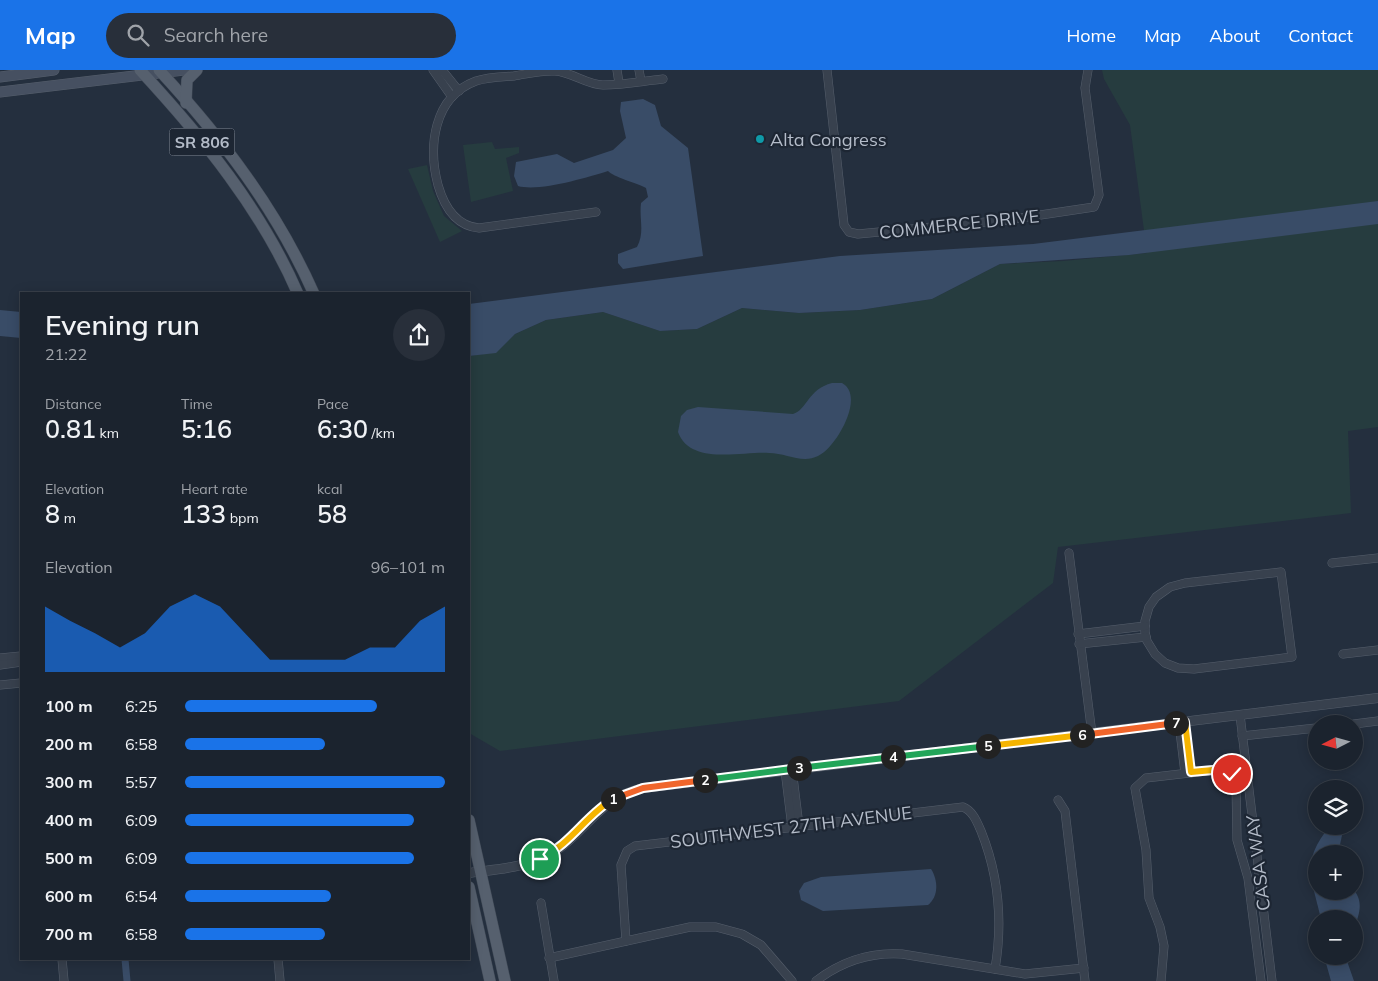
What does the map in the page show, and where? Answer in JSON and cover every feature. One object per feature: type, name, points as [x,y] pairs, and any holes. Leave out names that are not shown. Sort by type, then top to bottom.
[{"type":"main road","points":[[0,77],[54,70]]},
{"type":"main road","points":[[0,92],[142,72],[184,70]]},
{"type":"main road","points":[[186,103],[187,80],[197,70]]},
{"type":"main road","name":"SR 806","points":[[160,71],[220,141],[261,194],[299,261],[313,292]]},
{"type":"main road","name":"SR 806","points":[[142,72],[199,138],[248,202],[286,268],[297,292]]},
{"type":"main road","points":[[470,831],[474,873],[505,981]]},
{"type":"main road","points":[[470,891],[490,981]]},
{"type":"street","points":[[433,70],[452,97]]},
{"type":"street","points":[[442,70],[459,91]]},
{"type":"street","points":[[617,70],[619,83]]},
{"type":"street","points":[[639,70],[640,81]]},
{"type":"street","name":"COMMERCE DRIVE","points":[[827,70],[844,225],[849,232],[858,234],[1007,220],[1094,207],[1098,195],[1085,93],[1088,70]]},
{"type":"street","points":[[596,212],[478,228],[459,222],[450,213],[439,189],[433,154],[434,134],[440,116],[452,97],[459,91],[476,82],[490,78],[559,71],[601,85],[664,79]]},
{"type":"street","points":[[286,268],[299,261]]},
{"type":"street","points":[[1069,553],[1092,734]]},
{"type":"street","points":[[1332,563],[1378,558]]},
{"type":"street","points":[[1281,572],[1292,657],[1194,669],[1178,668],[1158,658],[1145,632],[1147,611],[1153,601],[1170,588],[1185,584],[1281,572]]},
{"type":"street","points":[[1078,634],[1145,632]]},
{"type":"street","points":[[1080,644],[1145,632]]},
{"type":"street","points":[[1343,654],[1378,650]]},
{"type":"street","points":[[0,658],[20,656]]},
{"type":"street","points":[[0,665],[20,662]]},
{"type":"street","points":[[0,685],[20,683]]},
{"type":"street","points":[[474,873],[526,864],[553,852],[610,800],[631,790],[789,769],[1092,734],[1378,698]]},
{"type":"street","name":"CASA WAY","points":[[1240,715],[1272,981]]},
{"type":"street","points":[[1363,723],[1378,721]]},
{"type":"street","points":[[1182,722],[1188,773]]},
{"type":"street","points":[[1242,736],[1308,729]]},
{"type":"street","points":[[789,769],[796,826]]},
{"type":"street","points":[[1161,981],[1164,946],[1160,927],[1148,898],[1146,850],[1135,792],[1138,783],[1146,778],[1224,769],[1230,772],[1236,782],[1236,840],[1248,878],[1261,981]]},
{"type":"street","points":[[1058,800],[1064,811],[1086,981]]},
{"type":"street","name":"SOUTHWEST 27TH AVENUE","points":[[626,941],[622,860],[627,852],[640,845],[963,807],[967,808],[973,815],[986,844],[996,879],[1000,915],[995,968]]},
{"type":"street","points":[[541,903],[554,981]]},
{"type":"street","points":[[550,958],[690,927],[725,928],[742,934],[760,945],[792,981]]},
{"type":"street","points":[[816,981],[845,963],[883,954],[902,954],[1026,974],[1084,968]]},
{"type":"street","points":[[62,960],[64,981]]},
{"type":"street","points":[[278,960],[280,981]]},
{"type":"green space","points":[[1102,70],[1378,70],[1378,427],[1348,431],[1351,513],[1058,547],[1053,583],[899,701],[500,751],[470,734],[470,356],[496,352],[515,334],[546,320],[603,312],[660,331],[697,329],[742,308],[799,313],[860,310],[932,299],[1000,264],[1063,261],[1147,253],[1130,125],[1104,79]]},
{"type":"green space","points":[[492,142],[495,149],[519,147],[519,153],[506,158],[513,191],[471,202],[463,145]]},
{"type":"green space","points":[[427,165],[433,191],[444,216],[462,231],[440,242],[408,169]]},
{"type":"water","points":[[643,99],[655,105],[661,126],[688,148],[703,256],[623,269],[618,263],[618,254],[637,247],[641,236],[641,203],[648,197],[646,188],[608,171],[550,186],[538,187],[518,186],[514,176],[516,162],[557,154],[574,163],[613,150],[626,138],[620,111],[621,102]]},
{"type":"water","points":[[1378,201],[1378,224],[1129,255],[1000,264],[932,299],[860,310],[799,313],[742,308],[697,329],[660,331],[603,312],[546,320],[515,334],[496,353],[470,356],[470,304],[840,256],[1033,244]]},
{"type":"water","points":[[0,310],[20,312],[20,338],[0,336]]},
{"type":"water","points":[[832,383],[842,383],[849,390],[851,399],[850,410],[840,433],[833,443],[818,456],[812,458],[800,459],[775,453],[705,453],[684,443],[678,432],[681,416],[687,410],[698,407],[793,414],[798,412],[818,390]]},
{"type":"water","points":[[1324,835],[1342,835],[1340,845],[1318,845]]},
{"type":"water","points":[[931,869],[935,878],[936,893],[928,905],[823,911],[801,900],[799,891],[804,883],[821,877]]},
{"type":"water","points":[[1316,900],[1359,900],[1360,904],[1359,910],[1319,910]]},
{"type":"water","points":[[1327,965],[1348,965],[1354,981],[1331,981]]},
{"type":"waterway","points":[[125,960],[127,981]]},
{"type":"place","name":"Alta Congress","points":[[760,139]]},
{"type":"route","points":[[540,859],[565,843],[610,800],[631,790],[785,770],[1185,722],[1191,772],[1224,769],[1232,774]]}]
